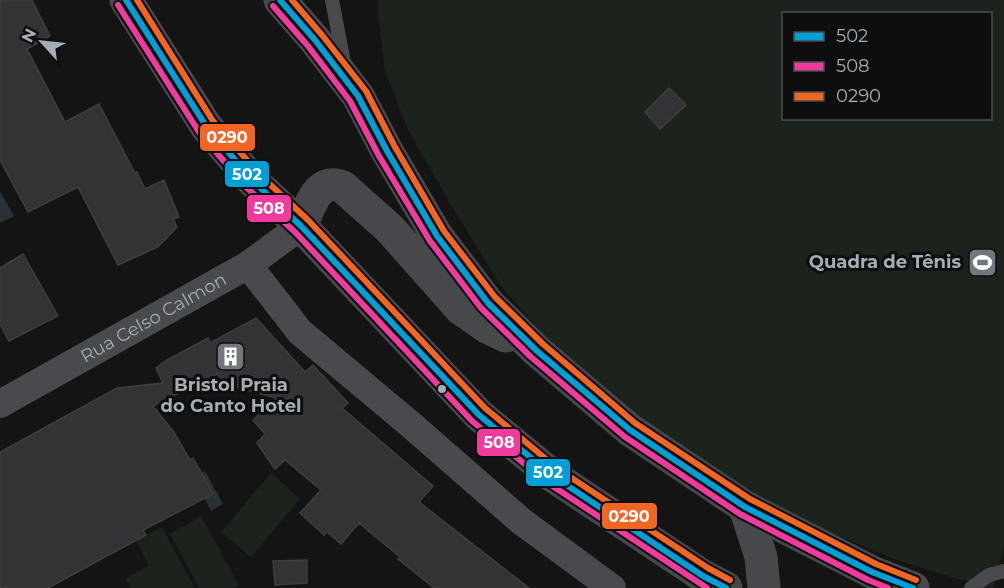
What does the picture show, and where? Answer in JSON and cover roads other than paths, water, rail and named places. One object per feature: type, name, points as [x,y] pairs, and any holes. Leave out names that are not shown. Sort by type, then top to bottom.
[{"type":"main road","points":[[126,0],[206,126],[254,181],[301,226],[479,414],[552,476],[713,584]]},
{"type":"main road","points":[[280,0],[358,96],[437,236],[488,303],[537,351],[630,429],[745,507],[872,572],[912,588]]},
{"type":"main road","points":[[301,226],[322,187],[335,184],[343,188],[390,229],[461,309],[487,327],[537,351]]},
{"type":"main road","points":[[745,507],[761,557],[764,588]]},
{"type":"street","name":"Rua Celso Calmon","points":[[0,404],[248,265],[301,226]]},
{"type":"street","points":[[248,265],[300,332],[521,521],[612,588]]},
{"type":"lane","points":[[332,0],[348,83]]},
{"type":"lane","points":[[971,588],[989,575],[1004,570]]},
{"type":"place","name":"Quadra de Tênis","points":[[982,262]]},
{"type":"place","name":"Bristol Praia do Canto Hotel","points":[[231,356]]}]
